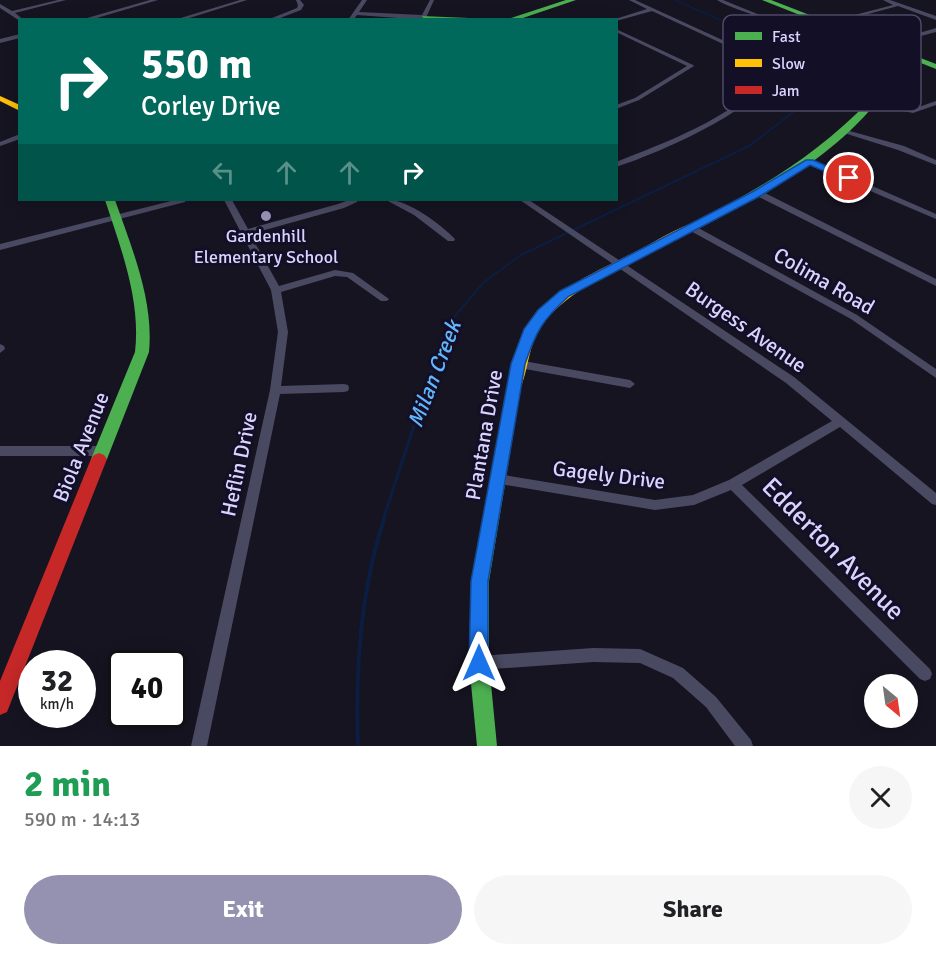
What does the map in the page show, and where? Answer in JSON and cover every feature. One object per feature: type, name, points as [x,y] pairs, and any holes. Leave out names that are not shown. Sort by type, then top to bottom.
[{"type":"street","points":[[11,13],[63,0]]},
{"type":"street","points":[[89,18],[156,0]]},
{"type":"street","points":[[183,18],[245,0]]},
{"type":"street","points":[[274,18],[298,9],[302,5],[298,0]]},
{"type":"street","points":[[352,18],[365,0]]},
{"type":"street","points":[[356,13],[423,18],[432,0]]},
{"type":"street","points":[[514,18],[573,0]]},
{"type":"street","points":[[631,0],[723,42]]},
{"type":"street","points":[[719,0],[756,15]]},
{"type":"street","points":[[765,0],[803,15]]},
{"type":"street","points":[[777,0],[816,15]]},
{"type":"street","points":[[885,0],[936,18]]},
{"type":"street","points":[[857,15],[898,4]]},
{"type":"street","points":[[0,6],[19,18]]},
{"type":"street","points":[[618,19],[651,10]]},
{"type":"street","points":[[921,34],[936,30]]},
{"type":"street","points":[[618,31],[691,66],[637,99],[618,106]]},
{"type":"street","points":[[0,41],[18,36]]},
{"type":"street","points":[[921,55],[936,61]]},
{"type":"street","points":[[921,61],[936,67]]},
{"type":"street","points":[[2,101],[18,108]]},
{"type":"street","points":[[921,108],[936,103]]},
{"type":"street","points":[[618,164],[714,121],[729,111]]},
{"type":"street","name":"Plantana Drive","points":[[487,746],[479,663],[480,581],[518,364],[529,332],[542,313],[565,293],[758,193],[810,162],[846,132],[865,111]]},
{"type":"street","points":[[846,132],[901,147],[936,162]]},
{"type":"street","points":[[0,144],[18,137]]},
{"type":"street","points":[[810,162],[936,217]]},
{"type":"street","points":[[758,193],[936,283]]},
{"type":"street","name":"Biola Avenue","points":[[0,705],[142,352],[146,331],[144,311],[110,201]]},
{"type":"street","points":[[0,247],[179,201]]},
{"type":"street","name":"Heflin Drive","points":[[199,746],[275,390],[283,332],[276,290],[229,201]]},
{"type":"street","points":[[247,232],[352,201]]},
{"type":"street","points":[[392,201],[417,213],[451,239]]},
{"type":"street","name":"Burgess Avenue","points":[[530,201],[618,265],[764,361],[936,500]]},
{"type":"street","name":"Colima Road","points":[[690,227],[854,318],[936,374]]},
{"type":"street","points":[[276,290],[335,273],[350,275],[384,300]]},
{"type":"street","points":[[518,364],[597,376],[630,384]]},
{"type":"street","points":[[275,390],[344,388]]},
{"type":"street","name":"Gagely Drive","points":[[498,478],[655,505],[694,500],[733,484],[840,422]]},
{"type":"street","points":[[0,451],[101,451]]},
{"type":"street","name":"Edderton Avenue","points":[[733,484],[925,674]]},
{"type":"street","points":[[479,663],[593,655],[640,656],[678,673],[711,702],[745,746]]},
{"type":"waterway","name":"Milan Creek","points":[[675,0],[723,21]]},
{"type":"waterway","name":"Milan Creek","points":[[441,341],[454,317],[484,282],[521,255],[749,146],[794,111]]},
{"type":"waterway","name":"Milan Creek","points":[[383,520],[442,340]]},
{"type":"waterway","name":"Milan Creek","points":[[358,746],[357,688],[364,603],[369,574],[384,519]]},
{"type":"traffic: fast","points":[[514,18],[573,0]]},
{"type":"traffic: fast","points":[[765,0],[803,15]]},
{"type":"traffic: fast","points":[[424,17],[439,18]]},
{"type":"traffic: fast","points":[[921,61],[936,67]]},
{"type":"traffic: fast","points":[[699,224],[792,172],[832,142],[864,111]]},
{"type":"traffic: fast","points":[[99,459],[142,352],[144,333],[135,275],[110,201]]},
{"type":"traffic: fast","points":[[487,746],[479,663],[480,581],[514,387]]},
{"type":"traffic: slow","points":[[0,98],[18,108]]},
{"type":"traffic: slow","points":[[514,387],[527,341],[536,325],[560,299],[594,277],[699,224]]},
{"type":"traffic: jam","points":[[0,705],[99,459]]},
{"type":"place","name":"Gardenhill Elementary School","points":[[266,216]]},
{"type":"route","points":[[479,663],[480,581],[518,364],[529,332],[542,313],[565,293],[758,193],[810,162],[849,178]]}]
